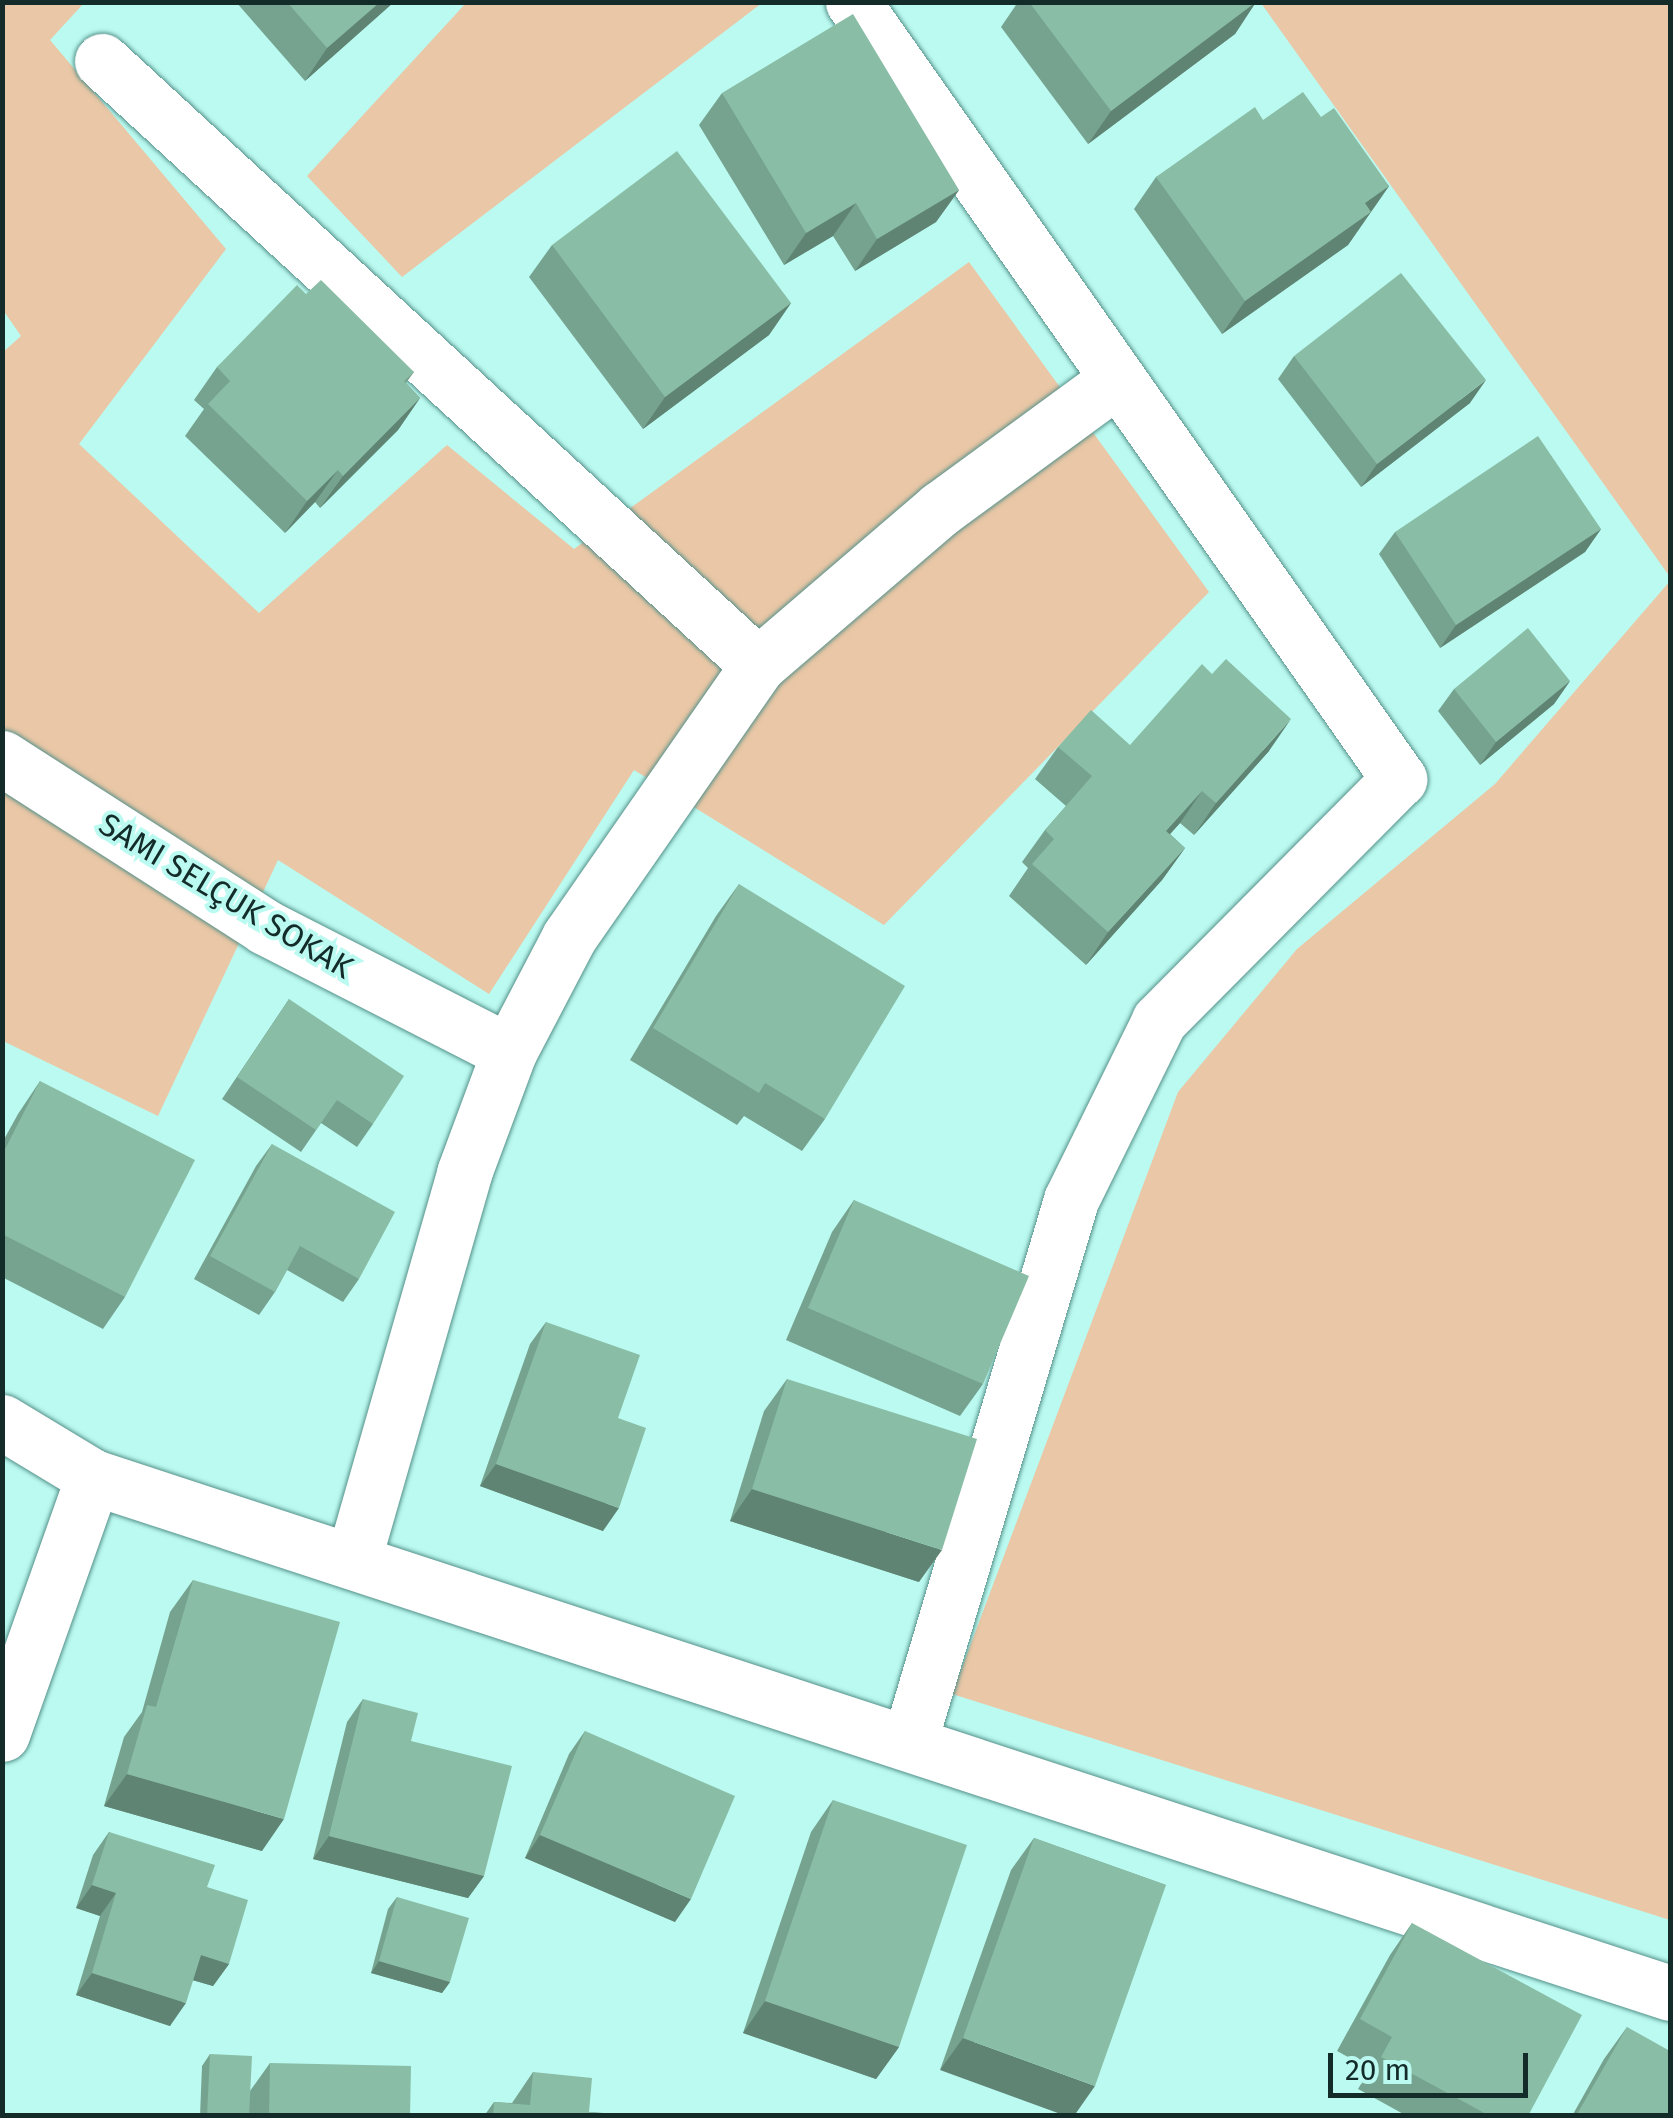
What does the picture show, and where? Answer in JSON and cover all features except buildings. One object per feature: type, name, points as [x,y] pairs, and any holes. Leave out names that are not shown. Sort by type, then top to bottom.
[{"type":"street","points":[[861,5],[1116,380],[1399,780],[1159,1021],[1072,1200],[908,1743]]},
{"type":"street","points":[[102,61],[758,666]]},
{"type":"street","points":[[354,1561],[464,1173],[509,1052],[568,937],[758,666],[940,509],[1116,380]]},
{"type":"street","name":"SAMI SELÇUK SOKAK","points":[[2,758],[266,927],[509,1052]]},
{"type":"street","points":[[2,1422],[93,1476],[1670,1992]]},
{"type":"street","points":[[2,1734],[93,1476]]},
{"type":"shaded area","points":[[466,2],[762,3],[402,277],[307,176]]},
{"type":"shaded area","points":[[2,3],[84,3],[50,40],[226,249],[79,444],[259,613],[447,445],[574,549],[969,262],[1209,592],[884,925],[634,770],[489,994],[278,860],[158,1116],[3,1041],[2,353],[21,336],[3,310]]},
{"type":"shaded area","points":[[1261,3],[1670,3],[1670,577]]},
{"type":"shaded area","points":[[1670,581],[1670,1920],[952,1694],[1178,1092],[1297,949],[1495,784]]}]
